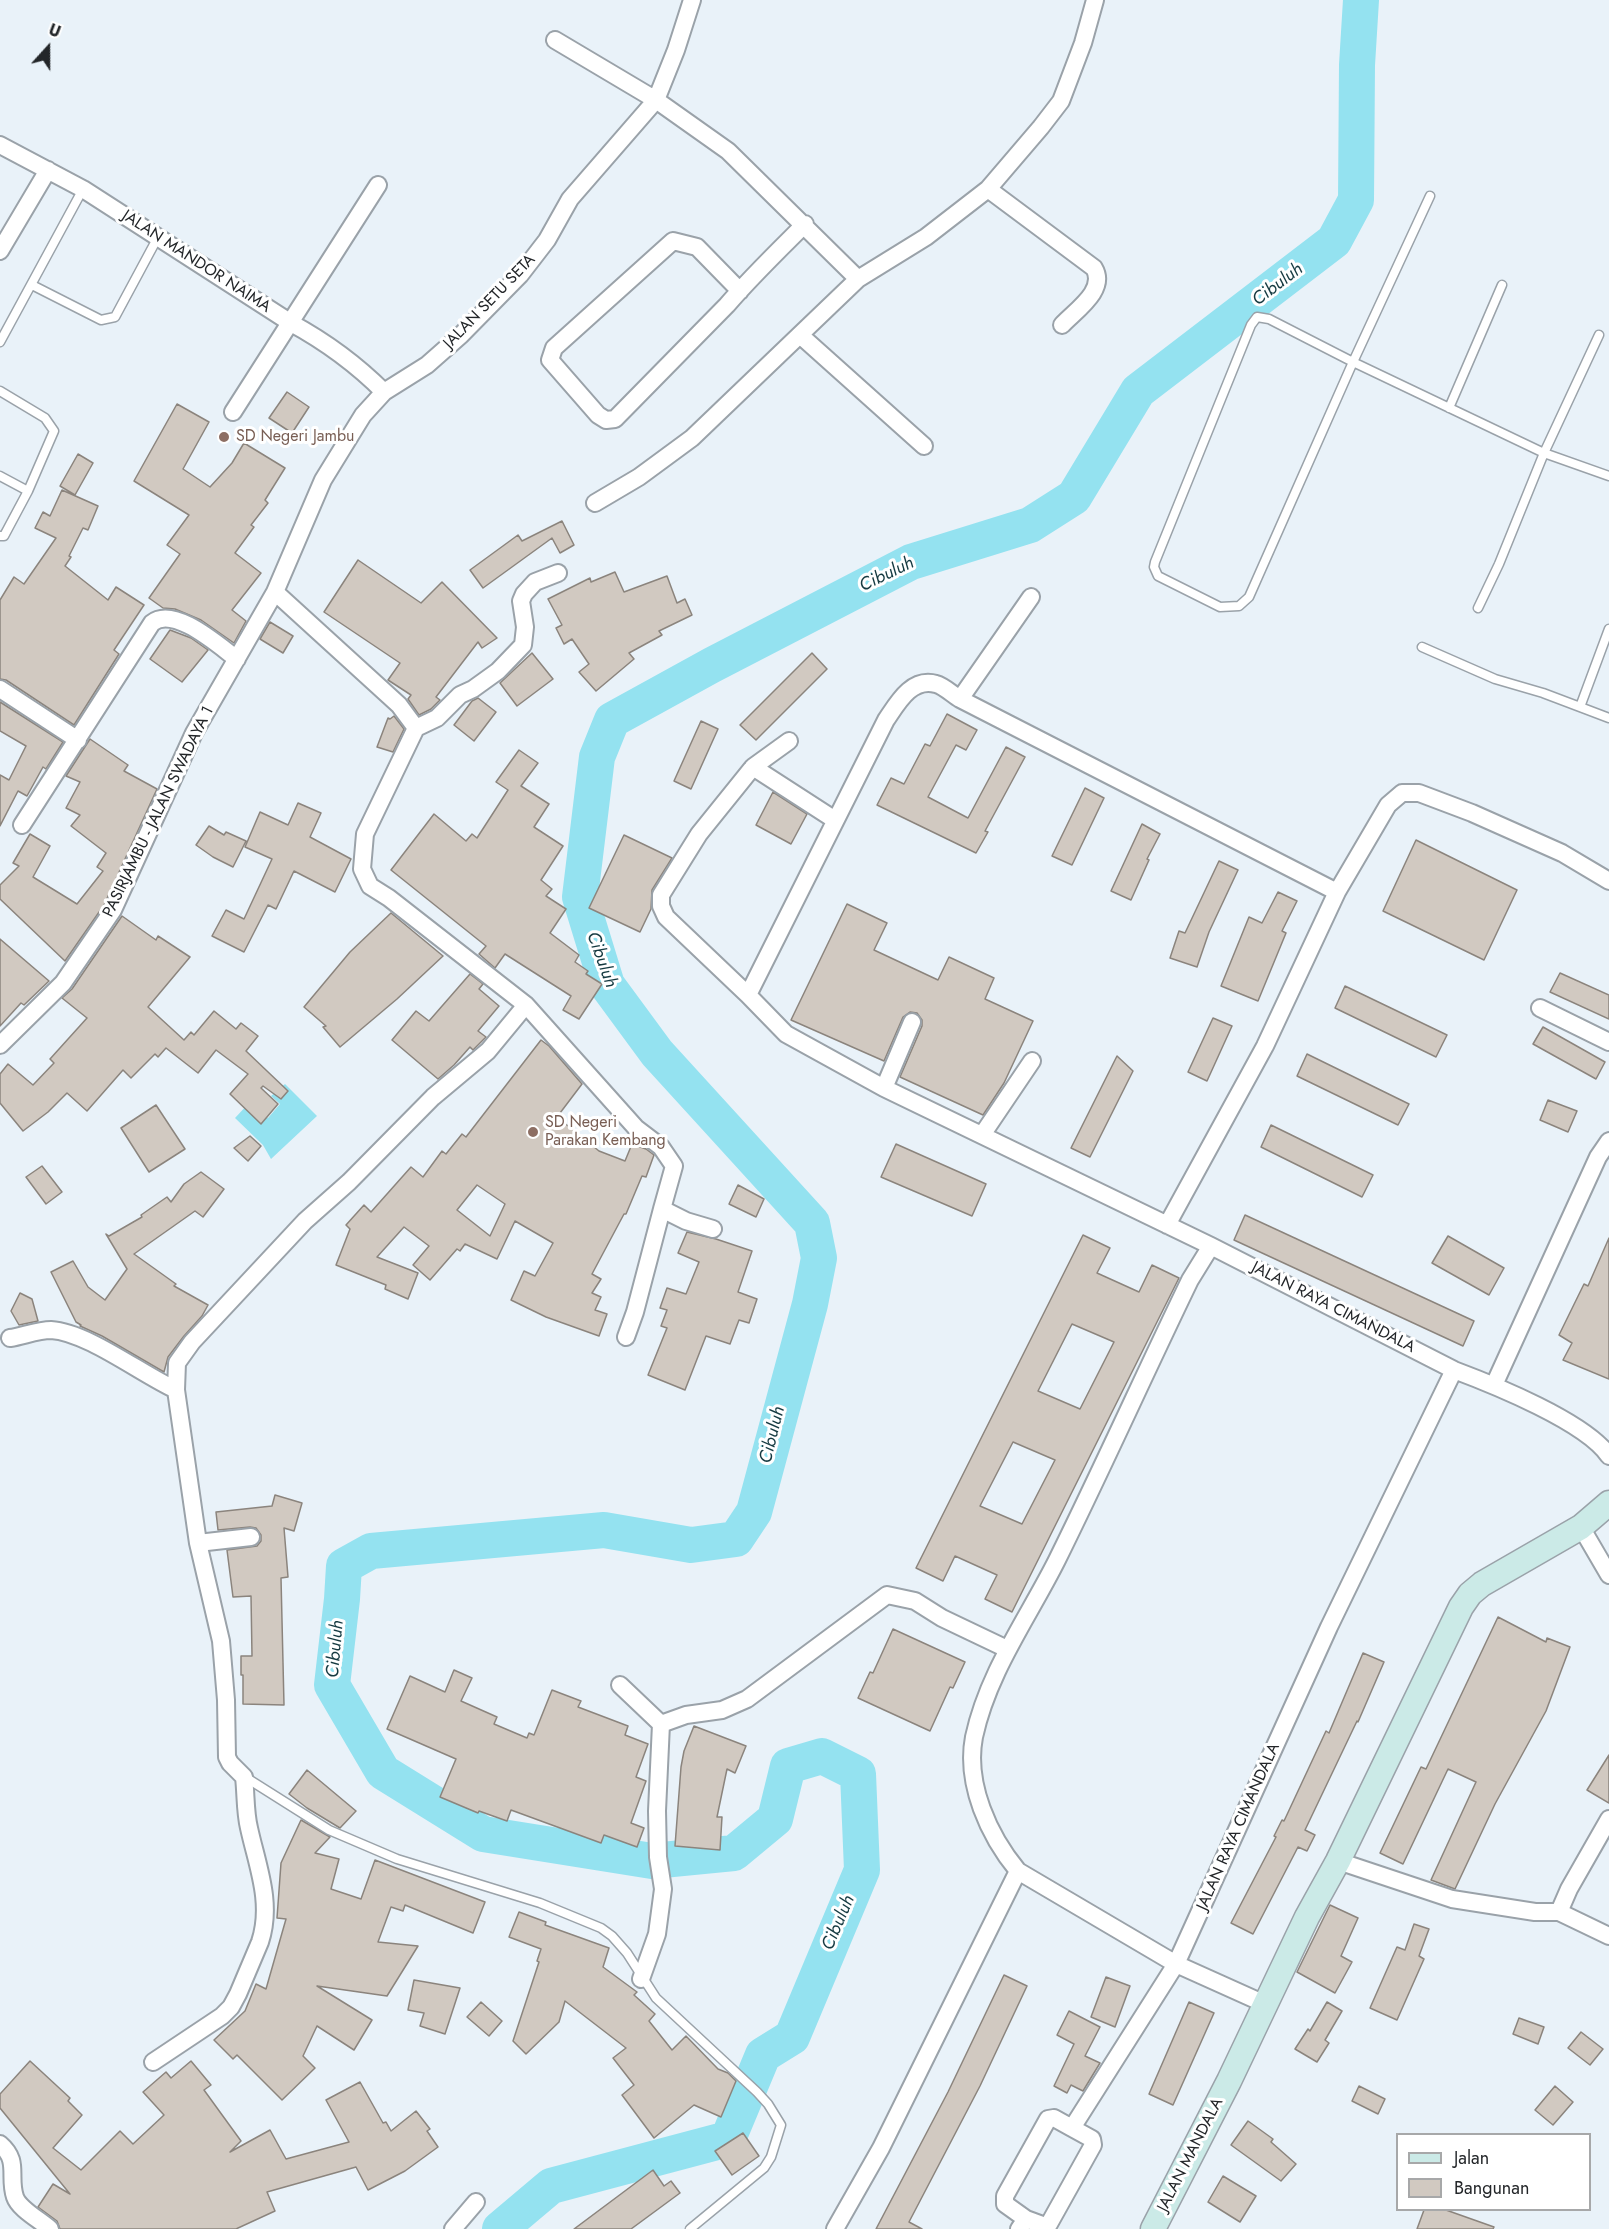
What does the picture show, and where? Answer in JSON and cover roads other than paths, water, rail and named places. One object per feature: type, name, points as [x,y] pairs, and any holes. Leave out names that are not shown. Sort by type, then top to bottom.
[{"type":"street","name":"JALAN SETU SETA","points":[[275,592],[323,480],[363,415],[384,392],[427,365],[461,335],[520,275],[547,240],[570,199],[656,100],[676,50],[692,0]]},
{"type":"street","points":[[595,503],[639,477],[692,438],[858,279],[926,237],[988,189],[1061,100],[1083,44],[1095,0]]},
{"type":"street","points":[[555,40],[656,100],[728,151],[805,224],[858,279]]},
{"type":"street","name":"JALAN MANDOR NAIMA","points":[[0,145],[83,189],[291,323],[324,341],[384,392]]},
{"type":"street","points":[[0,251],[48,170]]},
{"type":"street","points":[[233,412],[378,185]]},
{"type":"street","points":[[988,189],[1094,268],[1098,275],[1098,284],[1094,292],[1062,325]]},
{"type":"street","points":[[740,291],[697,247],[673,241],[554,348],[550,360],[598,415],[606,420],[615,419],[740,291],[761,267],[805,224]]},
{"type":"street","points":[[800,335],[924,446]]},
{"type":"street","points":[[558,573],[536,582],[524,594],[521,601],[525,627],[523,645],[498,671],[460,695],[437,718],[416,728],[365,834],[362,869],[370,886],[389,898],[526,1005],[636,1128],[661,1147],[674,1166],[626,1337]]},
{"type":"street","points":[[275,592],[399,705],[416,728]]},
{"type":"street","name":"PASIRJAMBU - JALAN SWADAYA 1","points":[[0,1045],[63,983],[113,910],[194,733],[275,592]]},
{"type":"street","points":[[960,699],[1031,597]]},
{"type":"street","points":[[22,825],[152,623],[158,619],[167,618],[190,626],[237,660]]},
{"type":"street","points":[[748,995],[886,720],[905,693],[919,684],[936,684],[960,699],[1337,892]]},
{"type":"street","points":[[0,689],[78,740]]},
{"type":"street","name":"JALAN RAYA CIMANDALA","points":[[789,741],[753,767],[699,834],[661,895],[661,906],[666,917],[786,1034],[884,1088],[1211,1246],[1454,1370],[1494,1385],[1590,1435],[1609,1456]]},
{"type":"street","points":[[753,767],[835,820]]},
{"type":"street","points":[[1167,1225],[1265,1047],[1337,892],[1388,805],[1402,793],[1419,793],[1472,813],[1562,853],[1609,881]]},
{"type":"street","points":[[153,2062],[222,2016],[231,2007],[263,1931],[265,1913],[262,1875],[248,1826],[244,1777],[227,1757],[226,1700],[220,1641],[198,1543],[176,1390],[177,1363],[192,1342],[305,1221],[349,1182],[434,1097],[488,1051],[526,1005]]},
{"type":"street","points":[[1540,1008],[1609,1042]]},
{"type":"street","points":[[884,1088],[912,1022]]},
{"type":"street","points":[[982,1135],[1032,1061]]},
{"type":"street","points":[[1494,1385],[1593,1168],[1609,1141]]},
{"type":"street","points":[[662,1209],[687,1221],[713,1229]]},
{"type":"street","points":[[1211,1246],[1185,1289],[1056,1561],[1007,1649],[983,1708],[974,1738],[973,1771],[988,1827],[1018,1871],[1176,1964],[1265,2004],[1307,1917],[1338,1862],[1461,1607],[1470,1594],[1505,1570],[1581,1527],[1609,1503]]},
{"type":"street","points":[[10,1338],[51,1330],[81,1337],[176,1390]]},
{"type":"street","name":"JALAN RAYA CIMANDALA","points":[[1072,2128],[1176,1964],[1329,1627],[1454,1370]]},
{"type":"street","points":[[1581,1527],[1609,1575]]},
{"type":"street","points":[[198,1543],[250,1537]]},
{"type":"street","points":[[661,1724],[686,1715],[722,1710],[747,1700],[887,1595],[915,1601],[942,1618],[1007,1649]]},
{"type":"street","points":[[620,1685],[661,1724],[657,1811],[658,1857],[663,1889],[657,1934],[642,1979]]},
{"type":"street","points":[[1559,1912],[1569,1888],[1609,1819]]},
{"type":"street","points":[[1338,1862],[1452,1899],[1535,1911],[1559,1912],[1609,1936]]},
{"type":"street","points":[[835,2229],[881,2148],[1018,1871]]},
{"type":"street","name":"JALAN MANDALA","points":[[1153,2229],[1265,2004]]},
{"type":"street","points":[[1054,2118],[1072,2128],[1092,2139],[1093,2145],[1048,2224],[1045,2226],[1023,2224],[1005,2204],[1005,2196],[1048,2120],[1054,2118]]},
{"type":"street","points":[[0,2144],[12,2158],[15,2197],[22,2208],[50,2229]]},
{"type":"street","points":[[453,2229],[476,2202]]},
{"type":"lane","points":[[0,342],[83,189]]},
{"type":"lane","points":[[1430,196],[1353,362],[1249,597],[1244,603],[1233,608],[1220,607],[1158,576],[1154,567],[1155,562],[1257,317],[1269,318],[1353,362],[1544,453],[1609,476]]},
{"type":"lane","points":[[32,285],[101,320],[115,317],[158,237]]},
{"type":"lane","points":[[1449,408],[1502,285]]},
{"type":"lane","points":[[1478,608],[1499,564],[1544,453],[1599,335]]},
{"type":"lane","points":[[0,391],[45,418],[54,431],[28,491],[4,536],[0,536]]},
{"type":"lane","points":[[0,476],[28,491]]},
{"type":"lane","points":[[1580,707],[1609,629]]},
{"type":"lane","points":[[1422,647],[1495,679],[1544,693],[1609,717]]},
{"type":"lane","points":[[244,1777],[329,1830],[397,1859],[540,1902],[589,1922],[612,1936],[656,1998],[714,2055],[757,2092],[777,2115],[781,2125],[771,2157],[764,2168],[690,2229]]},
{"type":"water","points":[[285,1084],[317,1116],[271,1159],[263,1145],[235,1118],[249,1103],[268,1118],[280,1104],[271,1096]]},
{"type":"waterway","name":"Cibuluh","points":[[500,2229],[551,2186],[728,2139],[763,2055],[792,2037],[862,1870],[858,1774],[822,1756],[788,1766],[775,1819],[734,1853],[652,1861],[483,1834],[383,1772],[332,1685],[344,1566],[371,1551],[604,1530],[691,1545],[736,1539],[754,1512],[810,1304],[819,1258],[812,1223],[657,1053],[607,985],[580,897],[597,757],[612,720],[712,665],[911,562],[1030,525],[1074,497],[1138,391],[1334,241],[1356,200],[1357,65],[1361,0]]},
{"type":"place","name":"SD Negeri Jambu","points":[[224,437]]},
{"type":"place","name":"SD Negeri Parakan Kembang","points":[[533,1132]]}]
